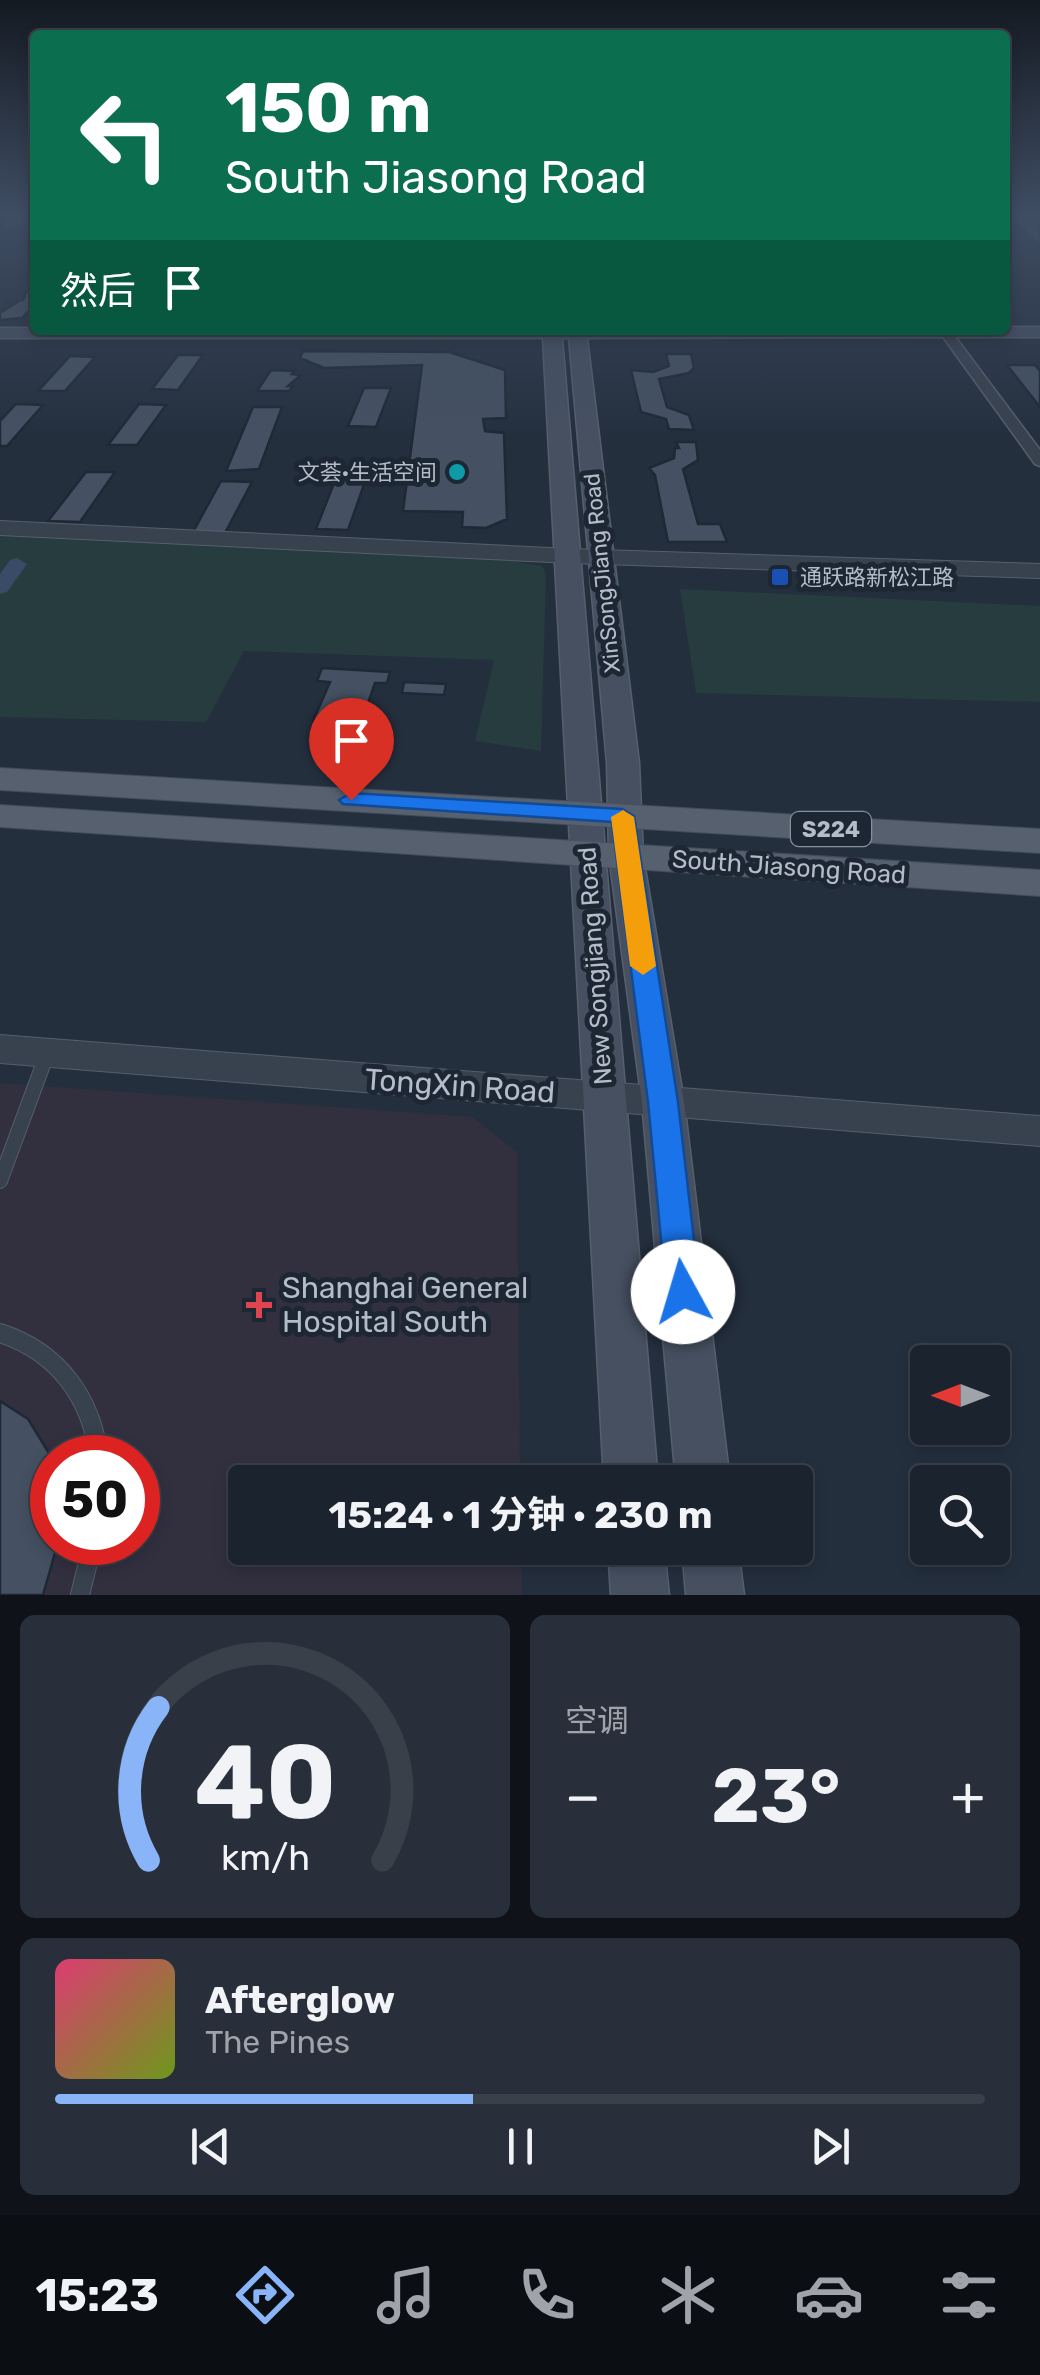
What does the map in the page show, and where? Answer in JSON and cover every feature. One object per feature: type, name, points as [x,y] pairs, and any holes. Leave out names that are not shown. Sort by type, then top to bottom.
[{"type":"main road","points":[[1010,332],[1040,332]]},
{"type":"main road","points":[[0,333],[30,333]]},
{"type":"main road","name":"New Songjiang Road","points":[[552,335],[584,556],[607,855],[603,1097],[631,1465]]},
{"type":"main road","name":"XinSongJiang Road","points":[[577,335],[584,556],[623,764],[604,815]]},
{"type":"main road","name":"South Jiasong Road","points":[[0,779],[1040,842]]},
{"type":"main road","name":"South Jiasong Road","points":[[0,816],[1040,883]]},
{"type":"main road","name":"New Songjiang Road","points":[[607,855],[663,1102],[701,1465]]},
{"type":"main road","points":[[637,1565],[640,1595]]},
{"type":"main road","points":[[711,1565],[714,1595]]},
{"type":"street","points":[[948,335],[1040,461]]},
{"type":"street","points":[[0,528],[584,556],[1040,571]]},
{"type":"street","name":"TongXin Road","points":[[0,1050],[1040,1131]]},
{"type":"lane","points":[[0,1181],[47,1053]]},
{"type":"lane","points":[[0,1333],[12,1335],[55,1366],[90,1410],[95,1435]]},
{"type":"lane","points":[[80,1595],[87,1565]]},
{"type":"shaded area","name":"Shanghai General Hospital South","points":[[0,1083],[472,1117],[517,1152],[520,1465],[228,1465],[228,1565],[521,1565],[522,1595],[0,1595]]},
{"type":"green space","points":[[0,533],[503,560],[542,566],[546,574],[541,751],[475,741],[494,660],[244,651],[206,722],[0,717]]},
{"type":"green space","points":[[680,589],[1040,606],[1040,702],[696,693]]},
{"type":"building","points":[[26,292],[30,292],[30,309],[22,318],[0,320],[0,313],[16,303],[5,303],[23,300]]},
{"type":"building","name":"文荟·生活空间","points":[[303,351],[449,352],[505,370],[506,418],[483,419],[485,431],[504,433],[507,519],[486,528],[462,527],[463,512],[403,511],[422,365],[324,368],[300,358]]},
{"type":"building","points":[[666,354],[691,354],[694,368],[689,373],[659,379],[667,407],[689,415],[694,430],[669,429],[666,419],[641,412],[631,370],[653,372],[669,366]]},
{"type":"building","points":[[178,355],[203,355],[178,390],[152,389]]},
{"type":"building","points":[[70,356],[95,357],[65,391],[38,391]]},
{"type":"building","points":[[1007,365],[1035,365],[1040,371],[1040,407]]},
{"type":"building","points":[[271,370],[301,375],[288,386],[293,386],[289,391],[257,391]]},
{"type":"building","points":[[364,388],[391,388],[376,427],[348,426]]},
{"type":"building","points":[[16,404],[43,405],[7,446],[0,446],[0,421]]},
{"type":"building","points":[[139,404],[166,405],[137,445],[108,445]]},
{"type":"building","points":[[253,407],[282,407],[259,469],[226,471]]},
{"type":"building","points":[[676,442],[696,442],[698,460],[683,469],[698,524],[720,524],[727,542],[668,542],[655,475],[649,468],[674,458],[675,448],[679,448]]},
{"type":"building","points":[[86,472],[115,472],[80,522],[48,521]]},
{"type":"building","points":[[336,478],[366,479],[348,530],[316,529]]},
{"type":"building","points":[[221,481],[252,482],[225,533],[193,532]]},
{"type":"building","points":[[322,668],[390,672],[387,683],[375,683],[361,723],[313,721],[330,682],[317,681]]},
{"type":"building","points":[[404,682],[446,684],[444,695],[402,693]]},
{"type":"building","points":[[0,1401],[28,1419],[38,1435],[30,1435],[30,1565],[51,1565],[43,1595],[0,1595]]},
{"type":"waterway","points":[[0,588],[17,564]]},
{"type":"slow traffic","points":[[623,817],[643,966]]},
{"type":"place","name":"文荟·生活空间","points":[[457,472]]},
{"type":"place","name":"通跃路新松江路","points":[[780,577]]},
{"type":"place","name":"Shanghai General Hospital South","points":[[259,1305]]},
{"type":"route","points":[[351,800],[622,816],[663,1102],[683,1292]]}]
